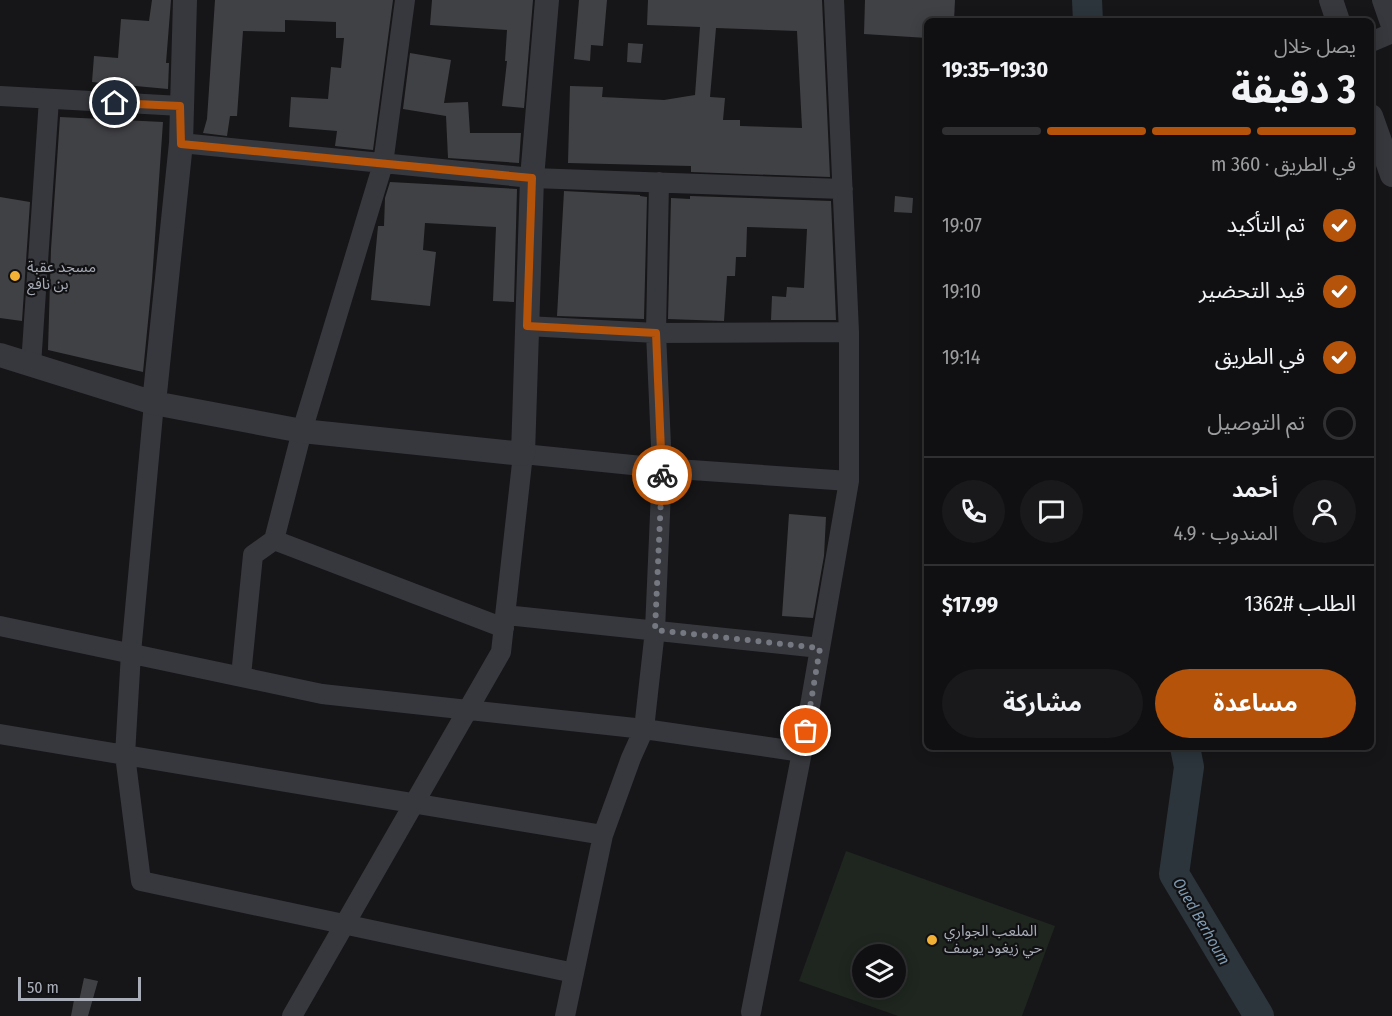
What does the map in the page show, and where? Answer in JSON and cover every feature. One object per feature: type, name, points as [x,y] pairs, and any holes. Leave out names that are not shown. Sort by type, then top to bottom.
[{"type":"street","points":[[185,0],[180,106],[181,144],[131,653],[125,755],[141,881],[574,973]]},
{"type":"street","points":[[241,676],[253,555],[274,540],[302,431],[383,164],[405,0]]},
{"type":"street","points":[[292,1016],[501,652],[523,454],[532,178],[547,0]]},
{"type":"street","points":[[751,1012],[802,752],[849,482],[849,332],[834,0]]},
{"type":"street","points":[[1331,0],[1337,18]]},
{"type":"street","points":[[1374,40],[1392,31],[1382,0]]},
{"type":"street","points":[[0,96],[180,106]]},
{"type":"street","points":[[31,365],[49,99]]},
{"type":"street","points":[[1374,124],[1392,175]]},
{"type":"street","points":[[181,144],[532,178],[843,189]]},
{"type":"street","points":[[565,1016],[603,835],[644,729],[655,630],[662,468],[656,333],[659,182]]},
{"type":"street","points":[[527,326],[656,333],[849,332]]},
{"type":"street","points":[[0,355],[154,404],[302,431],[662,468],[849,482]]},
{"type":"street","points":[[274,540],[505,621],[655,630],[820,648]]},
{"type":"street","points":[[0,626],[322,694],[644,729],[802,752]]},
{"type":"street","points":[[0,734],[603,835]]},
{"type":"shaded area","name":"الملعب الجواري حي زيغود يوسف","points":[[846,851],[1055,926],[1022,1016],[898,1016],[799,981]]},
{"type":"building","points":[[152,0],[171,0],[166,63],[169,63],[168,89],[92,82],[94,56],[118,58],[121,19],[149,21]]},
{"type":"building","points":[[215,0],[393,0],[373,150],[335,146],[337,131],[289,127],[291,97],[328,99],[331,67],[341,68],[344,38],[336,38],[336,22],[285,20],[285,32],[243,31],[237,116],[230,116],[227,136],[203,133],[207,119]]},
{"type":"building","points":[[432,0],[533,0],[524,108],[502,106],[507,61],[505,61],[507,30],[430,25]]},
{"type":"building","points":[[579,0],[607,0],[603,46],[591,45],[590,61],[574,59]]},
{"type":"building","points":[[648,0],[822,0],[830,177],[691,172],[691,166],[568,163],[570,86],[603,87],[602,97],[664,100],[695,95],[700,27],[647,25]],"holes":[[[716,28],[797,31],[802,128],[740,126],[740,120],[723,120],[725,98],[710,97]]]},
{"type":"building","points":[[865,0],[955,0],[954,18],[924,18],[924,38],[864,34]]},
{"type":"building","points":[[628,43],[643,44],[641,63],[627,62]]},
{"type":"building","points":[[410,53],[451,60],[444,103],[468,102],[470,133],[521,133],[519,163],[448,158],[446,116],[403,109]]},
{"type":"building","points":[[60,117],[163,122],[143,372],[48,350],[51,249]]},
{"type":"building","points":[[390,182],[517,189],[514,302],[493,301],[496,227],[425,223],[423,250],[436,252],[430,306],[371,300],[378,226],[384,226],[385,198]]},
{"type":"building","points":[[564,191],[647,197],[644,319],[557,316]]},
{"type":"building","points":[[690,196],[831,201],[836,320],[771,320],[772,296],[786,297],[787,287],[804,288],[807,229],[747,227],[746,257],[736,257],[735,276],[727,276],[724,321],[668,319],[671,198],[690,199]]},
{"type":"building","points":[[895,196],[913,198],[912,213],[894,212]]},
{"type":"building","name":"مسجد عقبة بن نافع","points":[[0,197],[30,202],[22,321],[0,318]]},
{"type":"building","points":[[789,514],[826,517],[824,556],[813,618],[782,616]]},
{"type":"building","points":[[84,978],[98,981],[88,1016],[71,1016],[74,1000],[79,1001]]},
{"type":"waterway","name":"Oued Berhoum","points":[[1087,0],[1088,18]]},
{"type":"waterway","name":"Oued Berhoum","points":[[1186,750],[1189,767],[1174,874],[1259,1016]]},
{"type":"way so far","points":[[662,475],[655,630],[820,648],[806,731]]},
{"type":"place","name":"مسجد عقبة بن نافع","points":[[15,276]]},
{"type":"place","name":"الملعب الجواري حي زيغود يوسف","points":[[932,940]]},
{"type":"route","points":[[115,103],[180,106],[181,144],[532,178],[527,326],[656,333],[662,475]]}]
